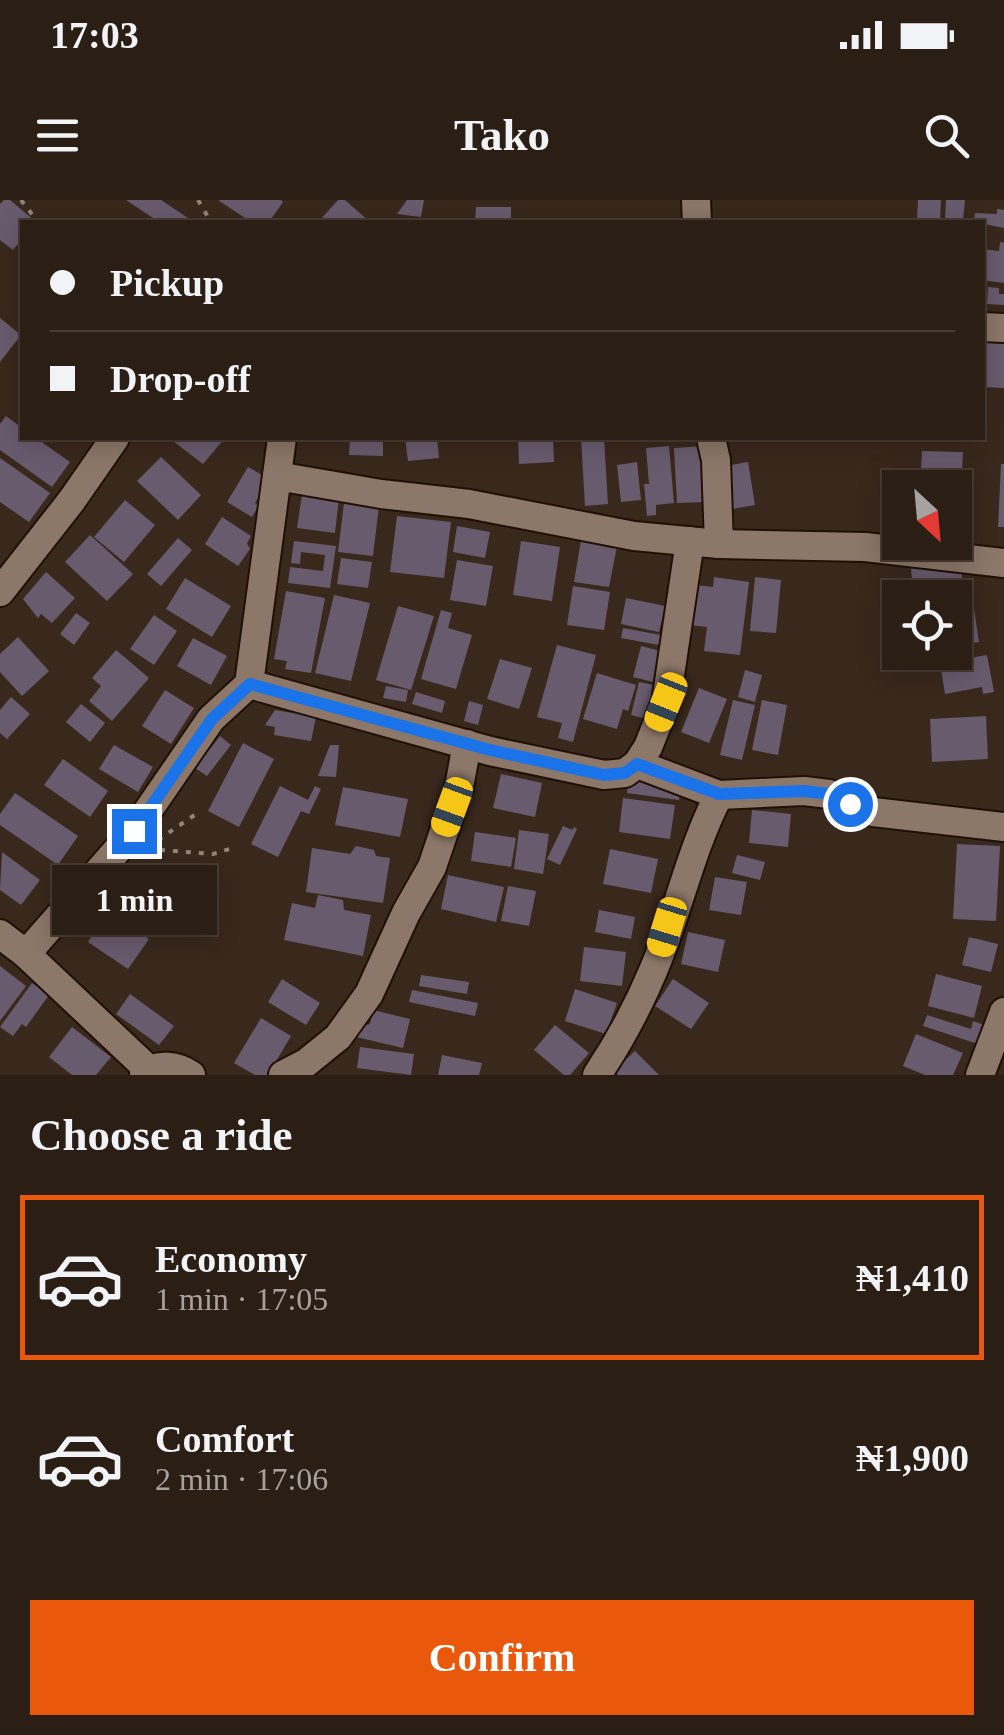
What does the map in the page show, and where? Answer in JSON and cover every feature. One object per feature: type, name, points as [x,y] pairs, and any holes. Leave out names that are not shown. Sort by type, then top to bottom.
[{"type":"street","points":[[0,592],[114,440]]},
{"type":"street","points":[[26,954],[134,831],[212,719],[250,684],[282,440]]},
{"type":"street","points":[[711,440],[716,460],[719,544]]},
{"type":"street","points":[[277,476],[470,504],[634,536],[719,544],[865,546],[1004,563]]},
{"type":"street","points":[[250,684],[467,744],[604,775],[625,773],[637,764],[648,747],[666,702],[690,541]]},
{"type":"street","points":[[283,1075],[306,1063],[338,1037],[368,994],[432,867],[460,788],[467,744]]},
{"type":"street","points":[[637,764],[719,794],[804,791],[829,794],[872,812],[1004,827]]},
{"type":"street","points":[[598,1075],[654,968],[699,834],[719,794]]},
{"type":"street","points":[[0,934],[26,954],[147,1072],[180,1067],[191,1075]]},
{"type":"street","points":[[991,1064],[1004,1012]]},
{"type":"path","points":[[20,200],[36,220]]},
{"type":"path","points":[[199,812],[144,848],[214,854],[236,847]]},
{"type":"building","points":[[10,200],[34,220],[20,220],[20,241],[13,250],[0,240],[0,204]]},
{"type":"building","points":[[126,200],[161,200],[191,220],[156,220]]},
{"type":"building","points":[[218,200],[283,202],[270,220],[248,220]]},
{"type":"building","points":[[338,200],[345,200],[368,220],[320,220]]},
{"type":"building","points":[[407,200],[424,200],[421,217],[397,214]]},
{"type":"building","points":[[918,200],[941,200],[940,220],[917,220]]},
{"type":"building","points":[[946,200],[965,200],[963,220],[945,219]]},
{"type":"building","points":[[476,207],[511,207],[511,220],[475,220]]},
{"type":"building","points":[[997,209],[1004,210],[1004,228],[974,220],[975,213],[997,214]]},
{"type":"building","points":[[1000,242],[1004,243],[1004,283],[985,280],[985,249],[999,251]]},
{"type":"building","points":[[988,287],[999,288],[999,294],[1004,294],[1004,305],[987,304]]},
{"type":"building","points":[[0,318],[20,336],[0,362]]},
{"type":"building","points":[[985,339],[1004,340],[1004,388],[985,387]]},
{"type":"building","points":[[6,416],[20,426],[20,440],[39,440],[70,462],[52,487],[0,450],[0,424]]},
{"type":"building","points":[[172,440],[223,440],[203,464]]},
{"type":"building","points":[[350,440],[383,440],[383,456],[349,455]]},
{"type":"building","points":[[405,440],[437,440],[439,458],[408,461]]},
{"type":"building","points":[[518,440],[553,440],[554,462],[519,464]]},
{"type":"building","points":[[581,440],[604,440],[608,504],[585,506]]},
{"type":"building","points":[[669,446],[674,503],[656,505],[656,515],[647,516],[646,448]]},
{"type":"building","points":[[703,446],[706,502],[677,503],[674,448]]},
{"type":"building","points":[[922,451],[963,452],[962,470],[921,470]]},
{"type":"building","points":[[161,457],[201,495],[178,520],[137,481]]},
{"type":"building","points":[[0,458],[50,493],[29,522],[0,502]]},
{"type":"building","points":[[637,462],[641,500],[621,502],[617,465]]},
{"type":"building","points":[[748,462],[755,505],[727,510],[720,467]]},
{"type":"building","points":[[1001,464],[1004,527],[998,527]]},
{"type":"building","points":[[248,467],[269,479],[252,517],[227,502]]},
{"type":"building","points":[[302,494],[339,498],[335,533],[297,528]]},
{"type":"building","points":[[125,500],[155,525],[124,562],[94,537]]},
{"type":"building","points":[[344,503],[379,506],[373,556],[338,552]]},
{"type":"building","points":[[397,516],[451,522],[444,578],[390,572]]},
{"type":"building","points":[[222,517],[251,536],[247,543],[250,549],[238,566],[205,544]]},
{"type":"building","points":[[457,526],[490,532],[485,558],[453,552]]},
{"type":"building","points":[[90,535],[133,574],[107,601],[65,562]]},
{"type":"building","points":[[178,538],[192,550],[161,586],[147,574]]},
{"type":"building","points":[[581,540],[617,546],[609,587],[574,582]]},
{"type":"building","points":[[294,541],[336,546],[330,588],[288,583],[290,567],[323,571],[325,555],[301,552],[300,564],[291,563]]},
{"type":"building","points":[[521,541],[560,547],[552,601],[513,595]]},
{"type":"building","points":[[341,558],[372,562],[368,588],[337,584]]},
{"type":"building","points":[[457,560],[493,566],[486,606],[450,600]]},
{"type":"building","points":[[960,562],[962,580],[912,580],[911,568]]},
{"type":"building","points":[[46,572],[75,598],[52,623],[41,614],[38,618],[23,599]]},
{"type":"building","points":[[714,577],[749,582],[740,655],[704,651],[707,627],[690,625],[695,585],[713,587]]},
{"type":"building","points":[[755,577],[781,580],[776,633],[750,631]]},
{"type":"building","points":[[185,578],[231,606],[212,637],[166,609]]},
{"type":"building","points":[[573,586],[610,592],[604,630],[567,625]]},
{"type":"building","points":[[286,591],[325,598],[311,673],[285,669],[287,661],[274,659]]},
{"type":"building","points":[[334,595],[370,603],[351,681],[315,673]]},
{"type":"building","points":[[626,598],[665,606],[659,632],[621,624]]},
{"type":"building","points":[[398,606],[434,616],[411,690],[376,680]]},
{"type":"building","points":[[972,609],[979,642],[972,643]]},
{"type":"building","points":[[441,610],[452,613],[448,628],[472,635],[456,689],[421,679]]},
{"type":"building","points":[[76,613],[90,623],[74,645],[60,634]]},
{"type":"building","points":[[154,615],[177,631],[154,665],[130,649]]},
{"type":"building","points":[[623,628],[661,635],[659,645],[621,638]]},
{"type":"building","points":[[18,637],[49,671],[22,696],[0,672],[0,654]]},
{"type":"building","points":[[193,638],[227,656],[211,685],[177,666]]},
{"type":"building","points":[[557,645],[596,655],[573,742],[558,738],[562,723],[537,717]]},
{"type":"building","points":[[641,646],[664,652],[657,683],[633,677]]},
{"type":"building","points":[[116,650],[149,678],[112,721],[89,701],[101,686],[92,678]]},
{"type":"building","points":[[987,655],[994,692],[983,694],[982,687],[945,694],[941,670],[972,670],[972,658]]},
{"type":"building","points":[[500,659],[532,668],[519,709],[487,699]]},
{"type":"building","points":[[745,670],[762,675],[755,702],[738,697]]},
{"type":"building","points":[[597,673],[636,685],[617,729],[583,719]]},
{"type":"building","points":[[639,682],[654,685],[646,719],[631,715]]},
{"type":"building","points":[[386,686],[408,690],[406,702],[383,698]]},
{"type":"building","points":[[699,688],[727,699],[709,743],[681,732]]},
{"type":"building","points":[[165,690],[194,708],[171,744],[142,726]]},
{"type":"building","points":[[416,692],[445,701],[442,713],[412,704]]},
{"type":"building","points":[[11,697],[30,714],[7,739],[0,733],[0,710]]},
{"type":"building","points":[[733,700],[755,705],[742,760],[720,755]]},
{"type":"building","points":[[762,700],[787,705],[778,755],[752,750]]},
{"type":"building","points":[[469,701],[483,705],[478,725],[464,721]]},
{"type":"building","points":[[81,704],[105,723],[90,742],[66,722]]},
{"type":"building","points":[[275,710],[316,717],[311,741],[274,735],[275,727],[265,725]]},
{"type":"building","points":[[986,716],[988,759],[932,762],[930,719]]},
{"type":"building","points":[[220,736],[231,745],[207,776],[195,768]]},
{"type":"building","points":[[243,743],[274,759],[239,827],[208,811]]},
{"type":"building","points":[[114,745],[153,767],[138,792],[99,769]]},
{"type":"building","points":[[330,745],[339,745],[336,777],[318,776]]},
{"type":"building","points":[[63,759],[108,791],[90,817],[44,785]]},
{"type":"building","points":[[501,774],[542,783],[535,817],[493,808]]},
{"type":"building","points":[[629,778],[681,785],[679,800],[627,793]]},
{"type":"building","points":[[280,786],[308,800],[315,786],[321,789],[309,814],[301,811],[278,857],[251,844]]},
{"type":"building","points":[[343,787],[408,799],[400,837],[335,825]]},
{"type":"building","points":[[15,793],[78,836],[58,865],[0,825],[0,814]]},
{"type":"building","points":[[623,798],[675,805],[670,839],[619,832]]},
{"type":"building","points":[[752,810],[791,814],[788,847],[749,843]]},
{"type":"building","points":[[563,826],[577,829],[560,865],[547,859]]},
{"type":"building","points":[[519,830],[549,834],[543,874],[514,869]]},
{"type":"building","points":[[475,832],[516,838],[511,867],[471,861]]},
{"type":"building","points":[[957,844],[1000,846],[996,921],[953,919]]},
{"type":"building","points":[[356,846],[390,858],[383,903],[306,892],[312,848],[350,854]]},
{"type":"building","points":[[610,849],[658,859],[651,893],[603,884]]},
{"type":"building","points":[[2,852],[40,880],[21,905],[0,890]]},
{"type":"building","points":[[737,855],[765,862],[760,880],[732,873]]},
{"type":"building","points":[[448,875],[504,887],[496,922],[441,909]]},
{"type":"building","points":[[715,877],[747,882],[741,915],[709,910]]},
{"type":"building","points":[[508,886],[536,891],[529,926],[501,921]]},
{"type":"building","points":[[318,895],[343,900],[344,910],[371,915],[363,956],[284,940],[292,903],[315,908]]},
{"type":"building","points":[[599,910],[635,917],[631,939],[595,932]]},
{"type":"building","points":[[108,912],[149,939],[128,969],[88,942]]},
{"type":"building","points":[[688,932],[725,940],[718,972],[681,964]]},
{"type":"building","points":[[969,937],[998,944],[991,972],[962,965]]},
{"type":"building","points":[[584,947],[626,952],[622,986],[580,981]]},
{"type":"building","points":[[0,966],[26,986],[0,1021]]},
{"type":"building","points":[[936,974],[982,986],[974,1018],[928,1006]]},
{"type":"building","points":[[421,975],[469,982],[467,994],[419,986]]},
{"type":"building","points":[[282,979],[320,1003],[306,1025],[268,1002]]},
{"type":"building","points":[[673,979],[709,1003],[691,1029],[655,1006]]},
{"type":"building","points":[[32,983],[49,995],[26,1027],[22,1024],[13,1036],[0,1027]]},
{"type":"building","points":[[575,989],[617,1003],[606,1034],[565,1021]]},
{"type":"building","points":[[412,990],[478,1003],[475,1016],[409,1002]]},
{"type":"building","points":[[130,994],[174,1026],[159,1045],[116,1014]]},
{"type":"building","points":[[373,1010],[410,1019],[403,1048],[352,1036],[354,1027],[370,1024]]},
{"type":"building","points":[[927,1015],[971,1029],[973,1021],[984,1025],[978,1044],[923,1026]]},
{"type":"building","points":[[261,1018],[291,1036],[268,1075],[255,1075],[234,1063]]},
{"type":"building","points":[[555,1025],[589,1053],[570,1075],[564,1075],[534,1050]]},
{"type":"building","points":[[72,1027],[111,1057],[96,1075],[72,1075],[49,1057]]},
{"type":"building","points":[[916,1034],[963,1053],[953,1075],[925,1075],[903,1066]]},
{"type":"building","points":[[360,1047],[414,1054],[411,1075],[357,1068]]},
{"type":"building","points":[[635,1051],[659,1075],[618,1075],[614,1071]]},
{"type":"building","points":[[442,1055],[482,1063],[479,1075],[438,1075]]},
{"type":"route","points":[[134,831],[212,719],[250,684],[490,750],[604,775],[625,773],[637,764],[719,794],[804,791],[829,794],[850,804]]}]
